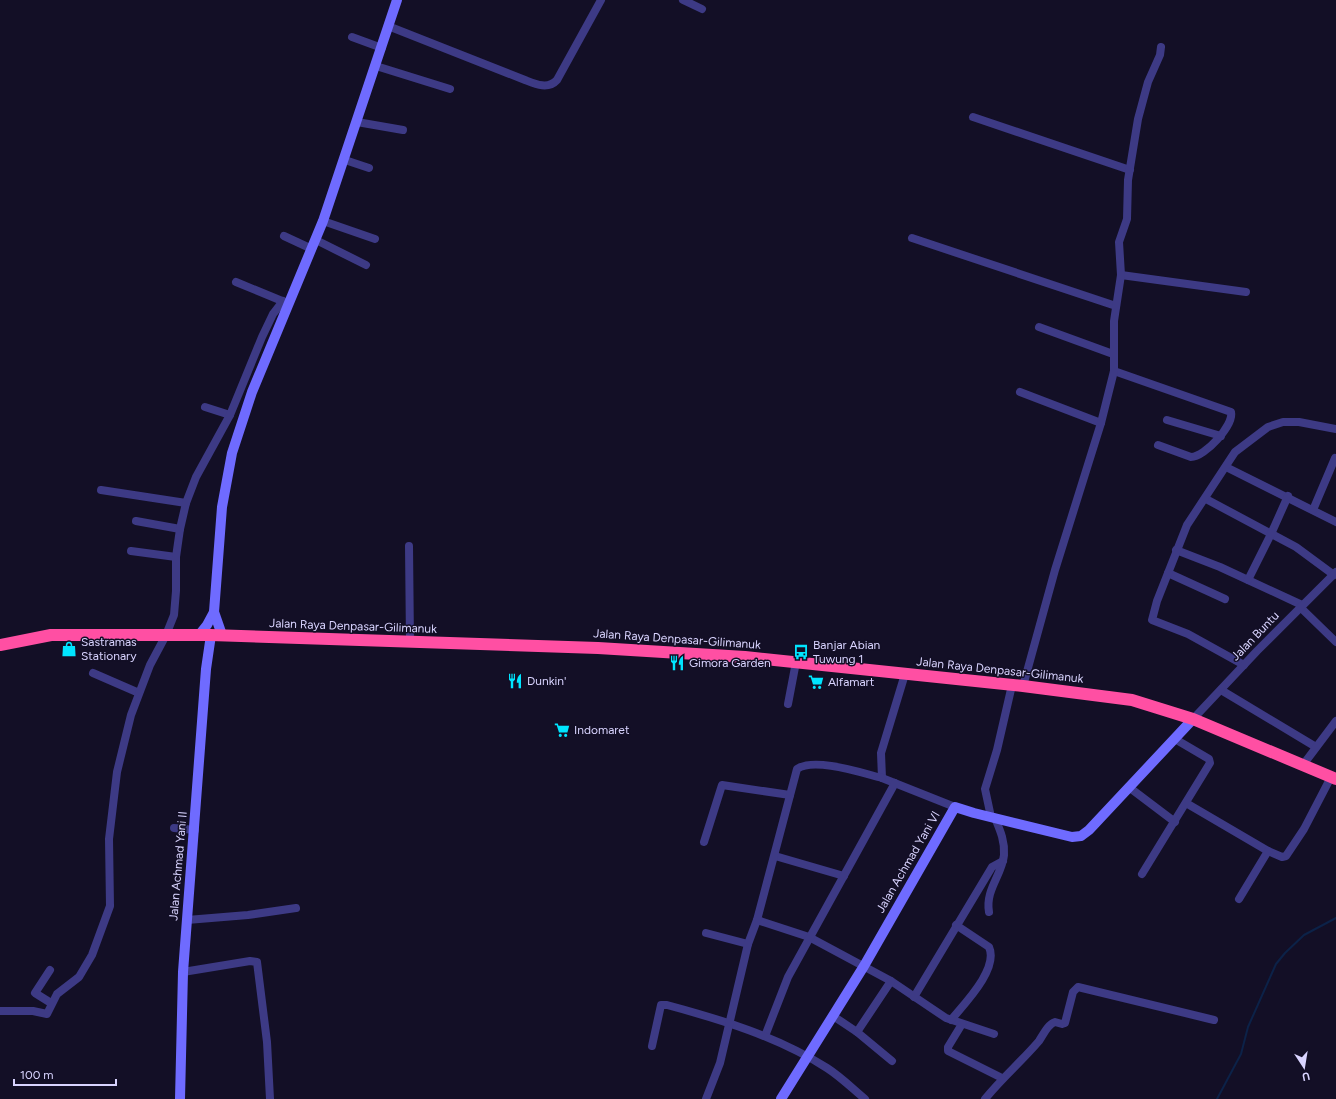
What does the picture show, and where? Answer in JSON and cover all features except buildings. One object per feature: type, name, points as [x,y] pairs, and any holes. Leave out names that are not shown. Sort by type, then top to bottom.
[{"type":"highway","name":"Jalan Raya Denpasar-Gilimanuk","points":[[0,646],[51,636],[121,634],[210,635],[694,653],[796,662],[1018,685],[1132,700],[1193,719],[1334,778]]},
{"type":"street","points":[[210,635],[214,612],[222,514],[234,446],[287,303],[323,221],[345,160],[397,0]]},
{"type":"street","points":[[388,26],[524,80],[538,85],[550,85],[557,80],[601,0]]},
{"type":"street","points":[[683,0],[702,9]]},
{"type":"street","points":[[352,37],[382,48]]},
{"type":"street","points":[[988,912],[989,894],[1004,846],[1002,834],[989,817],[986,789],[1101,422],[1114,371],[1113,354],[1116,306],[1121,275],[1119,242],[1127,219],[1130,170],[1138,119],[1148,82],[1160,55],[1161,47]]},
{"type":"street","points":[[376,66],[450,89]]},
{"type":"street","points":[[973,117],[1130,170]]},
{"type":"street","points":[[357,122],[403,130]]},
{"type":"street","points":[[345,160],[369,168]]},
{"type":"street","points":[[323,221],[375,239]]},
{"type":"street","points":[[284,236],[314,244],[366,265]]},
{"type":"street","points":[[912,238],[1116,306]]},
{"type":"street","points":[[1121,275],[1246,292]]},
{"type":"street","points":[[236,282],[287,303]]},
{"type":"street","points":[[0,1011],[33,1011],[47,1014],[51,1003],[60,991],[79,977],[92,956],[110,906],[109,839],[117,772],[131,715],[139,693],[150,665],[172,622],[175,602],[176,557],[186,503],[196,477],[230,414],[273,314],[287,303]]},
{"type":"street","points":[[1040,327],[1113,354]]},
{"type":"street","points":[[1114,371],[1230,411],[1232,416],[1221,436],[1195,457],[1158,445]]},
{"type":"street","points":[[244,379],[256,384]]},
{"type":"street","points":[[1020,392],[1101,422]]},
{"type":"street","points":[[205,408],[230,414]]},
{"type":"street","points":[[1166,420],[1221,436]]},
{"type":"street","points":[[1244,665],[1188,634],[1152,622],[1176,550],[1187,525],[1240,448],[1268,427],[1276,424],[1299,422],[1336,429]]},
{"type":"street","points":[[1313,510],[1336,458]]},
{"type":"street","points":[[1226,467],[1288,496],[1336,522]]},
{"type":"street","points":[[101,490],[186,503]]},
{"type":"street","points":[[1248,580],[1288,496]]},
{"type":"street","points":[[1206,499],[1296,547],[1335,574]]},
{"type":"street","points":[[136,521],[180,529]]},
{"type":"street","points":[[409,546],[410,643]]},
{"type":"street","points":[[1176,550],[1248,580],[1301,606],[1336,642]]},
{"type":"street","points":[[130,551],[176,557]]},
{"type":"street","points":[[1168,573],[1225,600]]},
{"type":"street","name":"Jalan Buntu","points":[[1193,719],[1301,606],[1335,574]]},
{"type":"street","points":[[210,635],[207,625],[214,612]]},
{"type":"street","name":"Jalan Achmad Yani II","points":[[180,1099],[183,972],[195,830],[206,668],[210,635]]},
{"type":"street","points":[[788,704],[796,662]]},
{"type":"street","points":[[93,673],[139,693]]},
{"type":"street","points":[[882,778],[881,753],[905,674]]},
{"type":"street","points":[[1221,690],[1316,747]]},
{"type":"street","name":"Jalan Achmad Yani VI","points":[[781,1099],[864,966],[954,807],[1072,837],[1081,836],[1090,830],[1193,719]]},
{"type":"street","points":[[1303,765],[1336,721]]},
{"type":"street","points":[[1142,874],[1175,822],[1210,762],[1209,759],[1175,739]]},
{"type":"street","points":[[706,1099],[720,1063],[728,1023],[748,944],[757,920],[797,770],[808,765],[820,765],[882,778],[954,807]]},
{"type":"street","points":[[1186,803],[1268,851],[1281,857],[1286,856],[1334,778]]},
{"type":"street","points":[[766,1036],[788,977],[895,783]]},
{"type":"street","points":[[704,842],[722,785],[790,795]]},
{"type":"street","points":[[1130,788],[1175,822]]},
{"type":"street","points":[[174,828],[195,830]]},
{"type":"street","points":[[1239,899],[1268,851]]},
{"type":"street","points":[[775,856],[844,876]]},
{"type":"street","points":[[914,997],[992,867],[1000,862]]},
{"type":"street","points":[[187,920],[248,915],[296,908]]},
{"type":"street","points":[[757,920],[809,937],[891,981],[951,1020],[994,1034]]},
{"type":"street","points":[[951,1020],[981,981],[988,970],[991,959],[989,947],[956,925]]},
{"type":"street","points":[[706,933],[748,944]]},
{"type":"street","points":[[183,972],[256,962],[267,1042],[270,1099]]},
{"type":"street","points":[[50,970],[35,993],[51,1003]]},
{"type":"street","points":[[857,1032],[891,981]]},
{"type":"street","points":[[986,1099],[1002,1078],[1032,1048],[1050,1024],[1055,1022],[1062,1024],[1065,1022],[1073,992],[1078,987],[1214,1020]]},
{"type":"street","points":[[652,1046],[661,1004],[728,1023],[766,1036],[828,1069],[865,1099]]},
{"type":"street","points":[[833,1016],[857,1032],[892,1061]]},
{"type":"street","points":[[962,1024],[948,1047],[948,1051],[1002,1078]]},
{"type":"waterway","points":[[1217,1099],[1241,1054],[1248,1027],[1276,964],[1304,935],[1336,918]]},
{"type":"place","name":"Sastramas Stationary","points":[[69,649]]},
{"type":"place","name":"Banjar Abian Tuwung 1","points":[[801,652]]},
{"type":"place","name":"Gimora Garden","points":[[677,663]]},
{"type":"place","name":"Dunkin'","points":[[515,681]]},
{"type":"place","name":"Alfamart","points":[[816,682]]},
{"type":"place","name":"Indomaret","points":[[562,730]]}]
